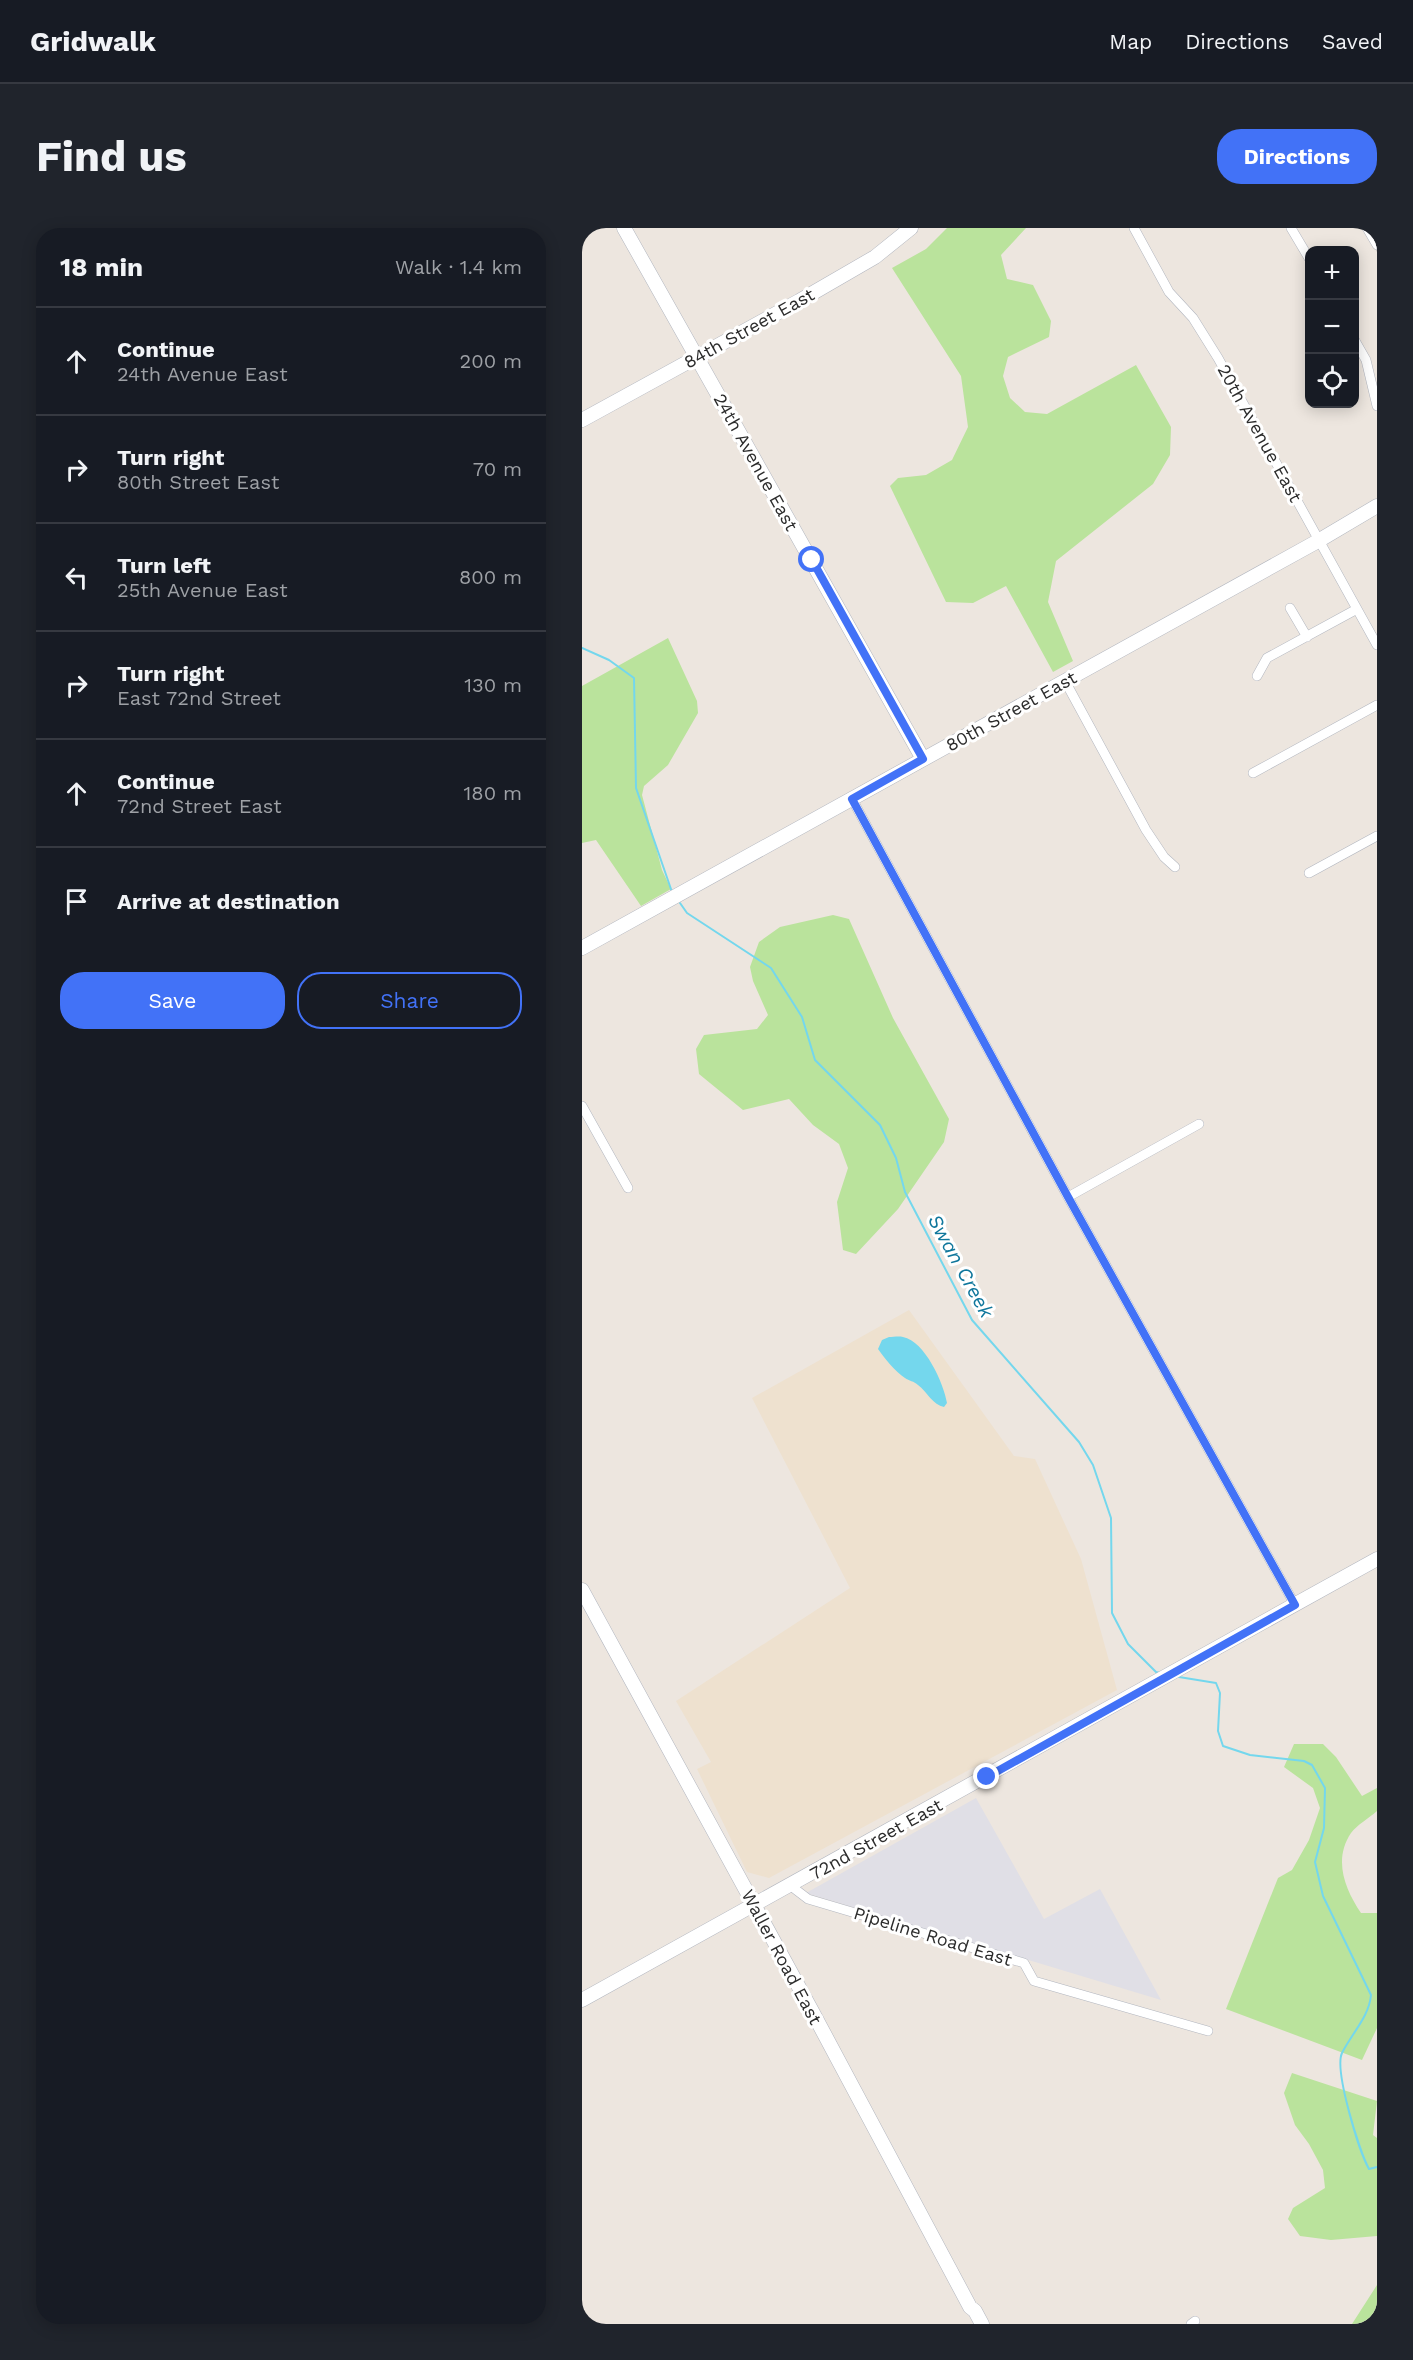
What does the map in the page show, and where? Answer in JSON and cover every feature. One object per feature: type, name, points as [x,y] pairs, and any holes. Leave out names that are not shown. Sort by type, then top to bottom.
[{"type":"street","name":"24th Avenue East","points":[[624,228],[923,759]]},
{"type":"street","name":"84th Street East","points":[[582,420],[875,257],[911,228]]},
{"type":"street","name":"20th Avenue East","points":[[1134,228],[1169,292],[1192,318],[1218,358],[1377,645]]},
{"type":"street","points":[[1291,228],[1305,252]]},
{"type":"street","points":[[1367,228],[1377,245]]},
{"type":"street","points":[[1359,348],[1366,360],[1377,406]]},
{"type":"street","name":"80th Street East","points":[[582,948],[1377,506]]},
{"type":"street","points":[[1290,608],[1307,637]]},
{"type":"street","points":[[1257,676],[1268,658],[1357,609]]},
{"type":"street","points":[[1065,681],[1146,830],[1164,857],[1175,867]]},
{"type":"street","points":[[1253,773],[1377,705]]},
{"type":"street","points":[[852,799],[1068,1197],[1295,1605]]},
{"type":"street","points":[[1309,873],[1377,836]]},
{"type":"street","points":[[582,1106],[628,1188]]},
{"type":"street","points":[[1068,1197],[1199,1124]]},
{"type":"street","name":"72nd Street East","points":[[582,2000],[1377,1559]]},
{"type":"street","name":"Waller Road East","points":[[582,1590],[970,2307],[982,2324]]},
{"type":"street","name":"Pipeline Road East","points":[[791,1886],[808,1899],[1024,1964],[1034,1981],[1208,2031]]},
{"type":"shaded area","points":[[909,1310],[1014,1456],[1035,1459],[1081,1559],[1117,1690],[769,1878],[747,1872],[697,1769],[711,1762],[676,1701],[850,1588],[752,1398]]},
{"type":"shaded area","points":[[976,1798],[1044,1919],[1100,1889],[1161,2000],[806,1893]]},
{"type":"green space","points":[[947,228],[1026,228],[1001,255],[1007,279],[1033,285],[1051,321],[1049,337],[1008,357],[1003,376],[1010,398],[1025,412],[1047,414],[1136,365],[1171,427],[1170,455],[1153,484],[1056,561],[1048,602],[1073,661],[1053,672],[1006,586],[973,603],[946,602],[890,486],[898,478],[926,475],[952,460],[968,427],[961,376],[892,268],[926,249]]},
{"type":"green space","points":[[668,638],[697,701],[698,713],[668,765],[644,786],[642,795],[662,870],[671,889],[641,906],[596,840],[582,843],[582,686]]},
{"type":"green space","points":[[833,915],[849,919],[893,1018],[949,1119],[944,1142],[898,1209],[856,1254],[843,1250],[837,1202],[848,1168],[839,1144],[813,1125],[789,1099],[743,1110],[699,1074],[696,1049],[704,1035],[757,1029],[768,1015],[753,981],[750,967],[759,942],[780,927]]},
{"type":"green space","points":[[1294,1744],[1323,1744],[1336,1757],[1362,1796],[1377,1788],[1377,1811],[1351,1833],[1346,1843],[1342,1864],[1346,1884],[1361,1913],[1377,1913],[1377,2028],[1362,2060],[1226,2009],[1278,1878],[1292,1870],[1309,1840],[1320,1808],[1313,1788],[1284,1767]]},
{"type":"green space","points":[[1292,2073],[1377,2101],[1373,2135],[1377,2138],[1377,2236],[1331,2240],[1300,2236],[1288,2219],[1293,2208],[1325,2188],[1323,2170],[1309,2144],[1295,2125],[1284,2093]]},
{"type":"green space","points":[[1377,2285],[1377,2324],[1352,2324]]},
{"type":"water","points":[[889,1337],[911,1340],[919,1346],[938,1375],[947,1403],[944,1407],[901,1375],[884,1357],[878,1349],[882,1340]]},
{"type":"waterway","name":"Swan Creek","points":[[582,648],[609,660],[634,678],[636,788],[672,892]]},
{"type":"waterway","name":"Swan Creek","points":[[680,903],[687,913],[771,968],[802,1017],[815,1060],[880,1125],[896,1158],[905,1192],[972,1320],[1079,1442],[1093,1465],[1111,1518],[1112,1613],[1128,1644],[1156,1672],[1160,1673]]},
{"type":"waterway","name":"Swan Creek","points":[[1179,1677],[1216,1683],[1220,1693],[1218,1731],[1223,1746],[1250,1755],[1304,1761],[1312,1765],[1325,1788],[1324,1828],[1315,1862],[1323,1896],[1371,1995],[1364,2018],[1342,2053],[1341,2076],[1354,2129],[1365,2160],[1369,2169],[1377,2167]]},
{"type":"route","points":[[812,560],[923,759],[852,799],[1068,1197],[1295,1605],[987,1777]]}]
